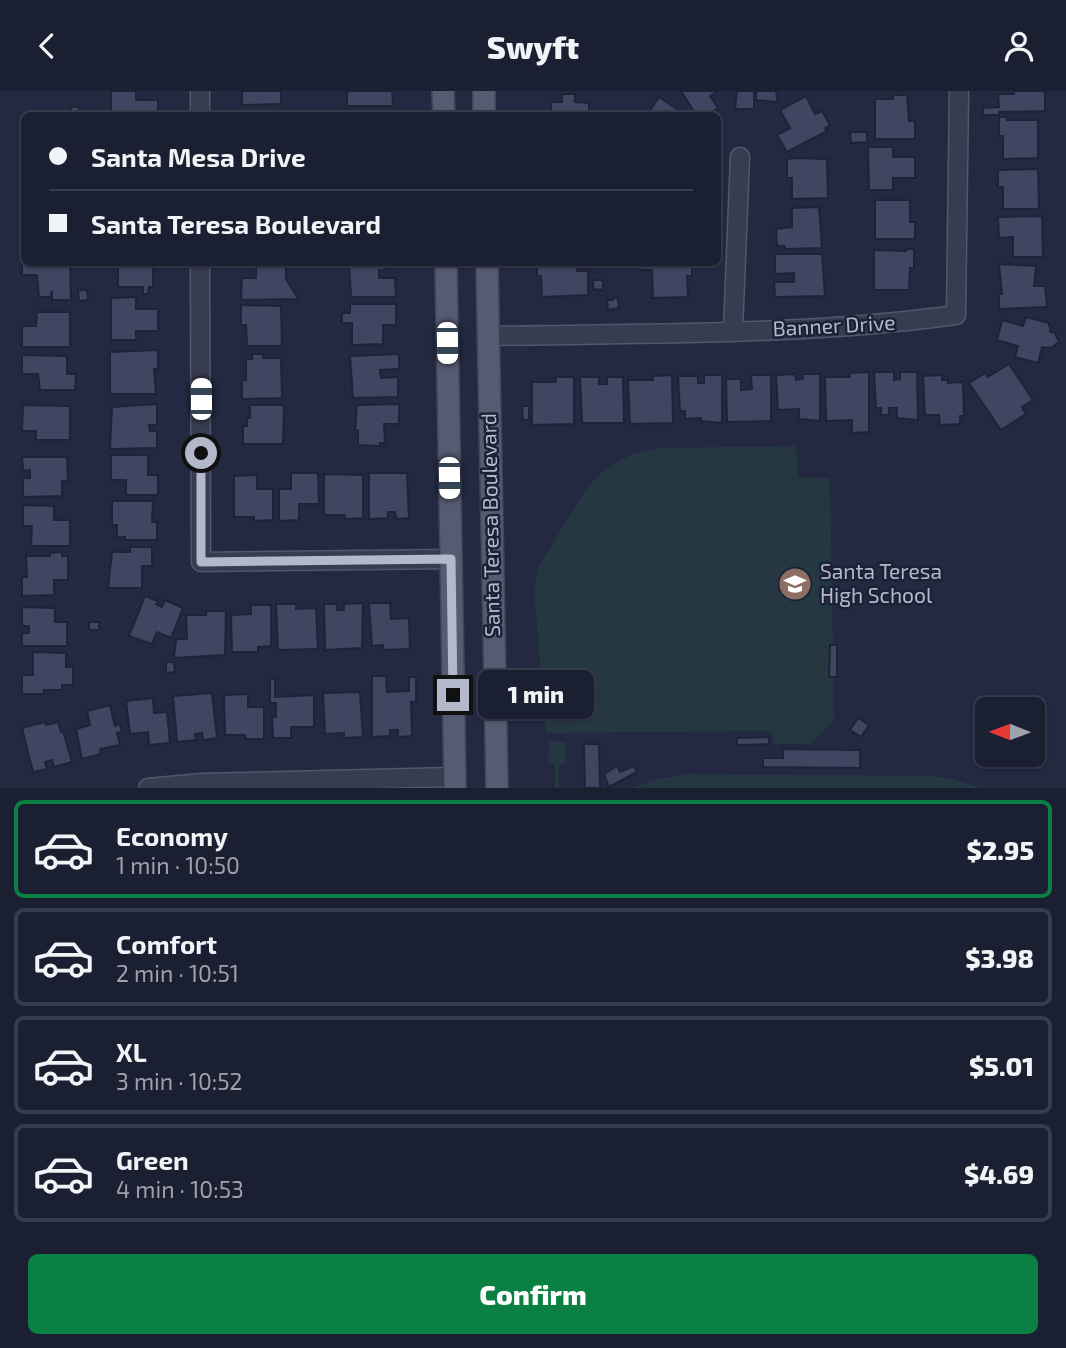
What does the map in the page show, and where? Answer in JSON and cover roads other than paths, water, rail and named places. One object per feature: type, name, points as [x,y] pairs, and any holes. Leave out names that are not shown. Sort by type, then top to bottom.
[{"type":"main road","points":[[443,91],[443,112]]},
{"type":"main road","points":[[484,91],[484,112]]},
{"type":"main road","name":"Santa Teresa Boulevard","points":[[446,266],[454,782]]},
{"type":"main road","name":"Santa Teresa Boulevard","points":[[486,266],[497,788]]},
{"type":"street","points":[[200,91],[200,112]]},
{"type":"street","name":"Banner Drive","points":[[488,336],[733,331],[903,323],[956,315],[959,91]]},
{"type":"street","points":[[733,331],[740,156]]},
{"type":"street","points":[[200,266],[201,562],[451,559]]},
{"type":"street","points":[[148,788],[202,783],[454,782]]},
{"type":"place","name":"Santa Teresa High School","points":[[795,584]]}]
